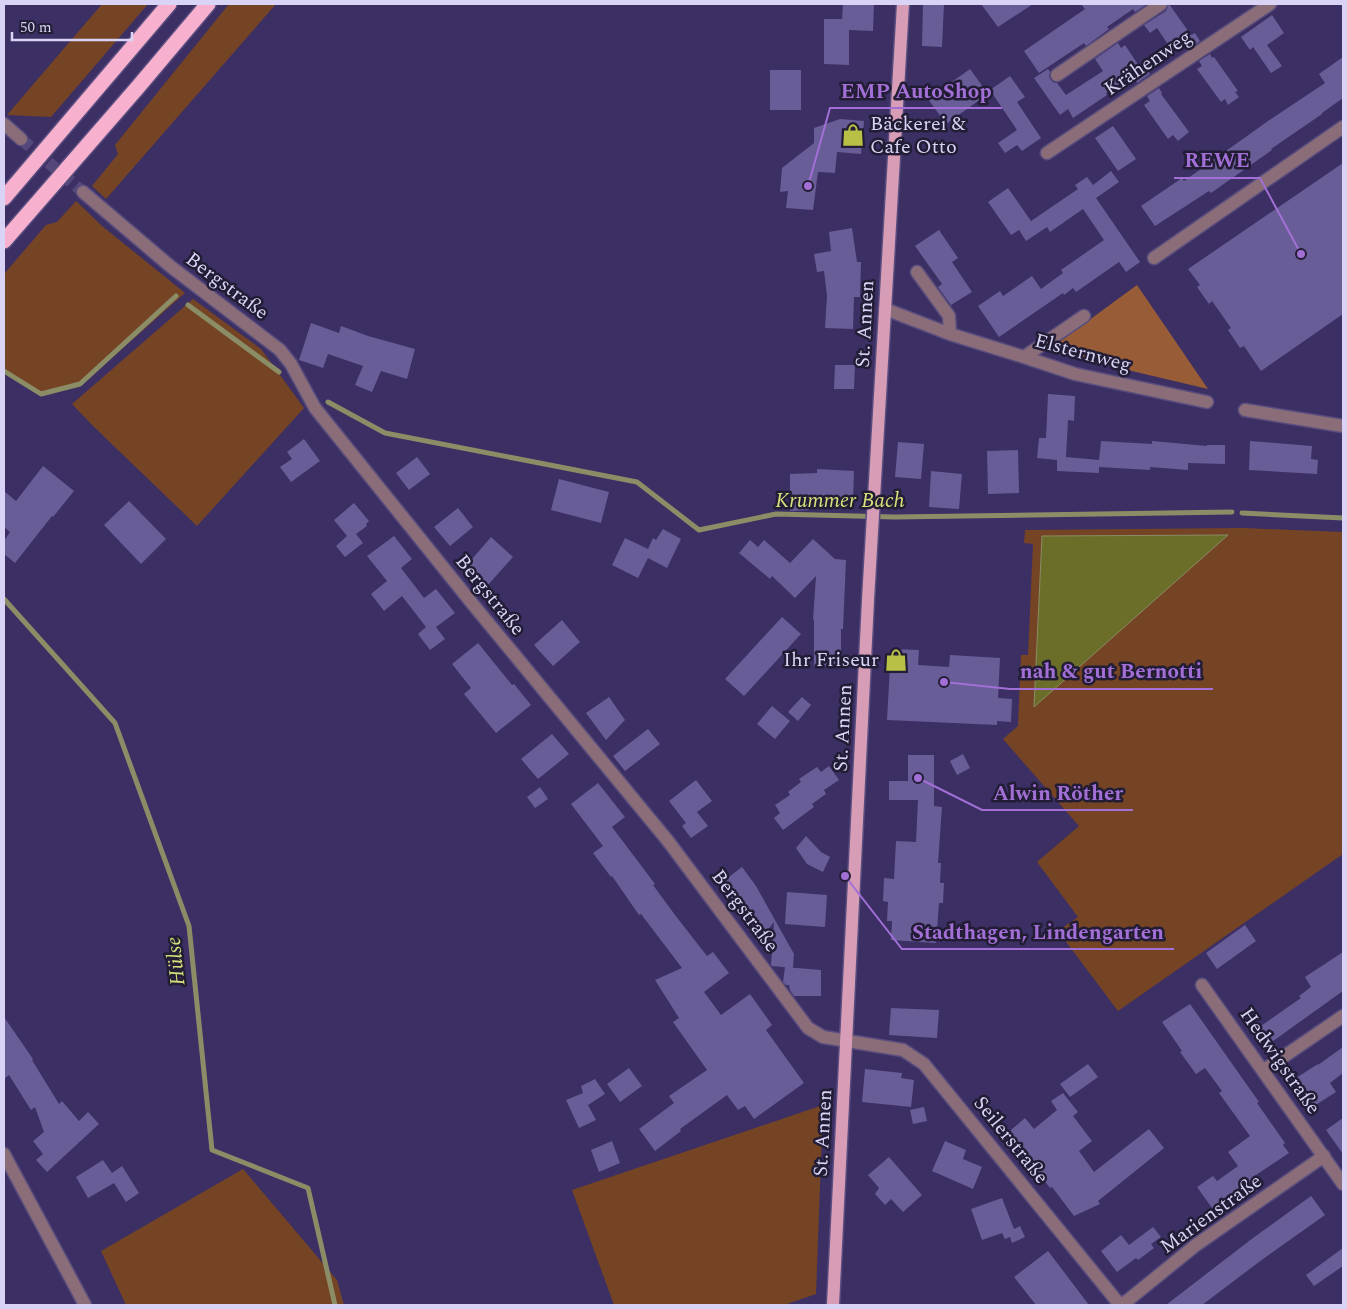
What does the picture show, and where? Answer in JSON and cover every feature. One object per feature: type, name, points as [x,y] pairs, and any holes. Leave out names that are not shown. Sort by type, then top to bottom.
[{"type":"highway","points":[[4,198],[169,4]]},
{"type":"highway","points":[[4,241],[208,4]]},
{"type":"main road","name":"St. Annen","points":[[834,1305],[873,517],[903,4]]},
{"type":"street","name":"Krähenweg","points":[[1057,75],[1161,4]]},
{"type":"street","name":"Krähenweg","points":[[1047,153],[1270,4]]},
{"type":"street","points":[[4,124],[21,139]]},
{"type":"street","points":[[1154,258],[1343,127]]},
{"type":"street","name":"Bergstraße","points":[[83,192],[170,266],[280,350],[291,364],[315,408],[471,602],[668,841],[808,1028],[823,1037],[846,1041]]},
{"type":"street","points":[[918,272],[948,316],[950,334]]},
{"type":"street","name":"Elsternweg","points":[[885,309],[950,334],[1024,356],[1075,374],[1207,402]]},
{"type":"street","points":[[1024,356],[1084,316]]},
{"type":"street","points":[[1245,410],[1343,426]]},
{"type":"street","name":"Hedwigstraße","points":[[1202,985],[1343,1184]]},
{"type":"street","points":[[1264,1070],[1343,1016]]},
{"type":"street","name":"Seilerstraße","points":[[846,1041],[902,1050],[924,1064],[1121,1305]]},
{"type":"street","points":[[4,1154],[85,1305]]},
{"type":"street","name":"Marienstraße","points":[[1121,1305],[1196,1245],[1324,1156]]},
{"type":"shaded area","points":[[102,4],[148,4],[51,117],[7,115]]},
{"type":"shaded area","points":[[229,4],[276,4],[106,199],[92,186],[118,154],[115,145]]},
{"type":"shaded area","points":[[76,201],[102,226],[185,293],[80,386],[40,394],[4,369],[4,274],[46,225],[57,222]]},
{"type":"shaded area","points":[[1137,285],[1208,389],[1047,351]]},
{"type":"shaded area","points":[[193,299],[261,349],[304,408],[197,526],[72,404]]},
{"type":"shaded area","points":[[1243,528],[1343,532],[1343,854],[1118,1011],[1058,931],[1078,917],[1037,862],[1079,826],[1003,739],[1018,726],[1021,655],[1028,655],[1033,544],[1024,543],[1025,530]]},
{"type":"shaded area","points":[[1228,535],[1034,707],[1042,536]]},
{"type":"shaded area","points":[[823,1105],[816,1294],[784,1305],[614,1305],[572,1190]]},
{"type":"shaded area","points":[[243,1169],[337,1280],[344,1305],[126,1305],[101,1251]]},
{"type":"building","points":[[843,4],[874,4],[873,31],[849,30],[849,65],[824,64],[824,19],[842,19]]},
{"type":"building","points":[[923,4],[944,4],[942,47],[922,46]]},
{"type":"building","points":[[981,4],[1033,4],[998,27]]},
{"type":"building","points":[[1081,4],[1147,4],[1135,12],[1133,9],[1107,27],[1109,29],[1086,46],[1084,43],[1039,73],[1024,51],[1085,9]]},
{"type":"building","points":[[1169,4],[1191,35],[1195,33],[1200,41],[1190,48],[1185,40],[1171,49],[1157,28],[1150,33],[1144,25],[1166,11]]},
{"type":"building","points":[[1272,15],[1284,33],[1267,45],[1282,66],[1271,73],[1253,47],[1250,50],[1241,37]]},
{"type":"building","points":[[1118,43],[1121,48],[1125,45],[1141,69],[1073,118],[1068,109],[1060,115],[1034,78],[1048,69],[1050,79],[1057,83],[1066,95],[1103,71],[1095,59]]},
{"type":"building","points":[[1210,54],[1238,91],[1235,92],[1239,97],[1228,105],[1225,99],[1221,102],[1197,69],[1202,66],[1199,61]]},
{"type":"building","points":[[1343,57],[1343,98],[1211,193],[1209,191],[1155,226],[1141,206],[1182,178],[1184,181],[1325,83],[1319,74]]},
{"type":"building","points":[[1145,66],[1150,74],[1137,83],[1132,75]]},
{"type":"building","points":[[970,69],[988,94],[946,124],[928,99]]},
{"type":"building","points":[[770,70],[801,70],[801,110],[770,110]]},
{"type":"building","points":[[1010,76],[1025,97],[1017,102],[1041,138],[1022,151],[1017,145],[1005,153],[998,143],[1017,130],[990,90]]},
{"type":"building","points":[[1159,88],[1161,94],[1189,132],[1178,141],[1173,135],[1168,139],[1144,105],[1150,101],[1147,96]]},
{"type":"building","points":[[840,119],[864,121],[861,154],[837,152],[835,173],[818,172],[813,210],[786,208],[788,191],[780,192],[782,168],[814,143],[814,128]]},
{"type":"building","points":[[1113,126],[1136,159],[1118,171],[1095,138]]},
{"type":"building","points":[[1343,163],[1343,314],[1261,371],[1244,346],[1240,348],[1228,330],[1231,328],[1212,301],[1209,304],[1197,287],[1200,285],[1188,269]]},
{"type":"building","points":[[1111,171],[1119,182],[1096,198],[1140,262],[1126,272],[1119,262],[1076,292],[1073,288],[1064,295],[1063,293],[999,337],[978,306],[1000,291],[1003,296],[1032,276],[1041,289],[1063,273],[1061,270],[1104,240],[1083,209],[1050,232],[1047,227],[1026,241],[1019,230],[1011,235],[988,202],[1008,188],[1031,221],[1078,189],[1075,185],[1087,177],[1093,185]]},
{"type":"building","points":[[852,228],[857,262],[861,262],[860,297],[854,297],[853,329],[825,328],[827,296],[824,271],[817,272],[814,254],[831,251],[829,232]]},
{"type":"building","points":[[939,230],[958,258],[952,262],[972,292],[951,305],[938,287],[942,284],[915,246]]},
{"type":"building","points":[[311,323],[339,333],[341,326],[368,336],[415,349],[407,379],[381,371],[372,392],[355,385],[363,366],[328,354],[323,368],[299,360]]},
{"type":"building","points":[[835,365],[855,365],[854,389],[834,389]]},
{"type":"building","points":[[1048,394],[1075,396],[1074,421],[1068,420],[1066,457],[1099,460],[1101,441],[1152,444],[1152,441],[1207,446],[1225,445],[1225,464],[1188,463],[1188,470],[1150,467],[1150,470],[1099,467],[1099,473],[1057,471],[1057,460],[1037,458],[1039,438],[1046,438]]},
{"type":"building","points":[[304,439],[320,461],[291,482],[280,467],[292,459],[287,452]]},
{"type":"building","points":[[1250,441],[1312,446],[1311,459],[1318,460],[1317,474],[1249,470]]},
{"type":"building","points":[[898,442],[924,444],[921,479],[895,477]]},
{"type":"building","points":[[1018,450],[1019,493],[988,494],[987,451]]},
{"type":"building","points":[[417,457],[430,474],[409,490],[396,473]]},
{"type":"building","points":[[43,466],[74,491],[15,563],[4,554],[4,541],[10,532],[4,527],[4,491],[16,501]]},
{"type":"building","points":[[817,469],[854,471],[853,502],[809,501],[809,510],[790,511],[790,474],[817,473]]},
{"type":"building","points":[[931,471],[962,474],[959,509],[929,507]]},
{"type":"building","points":[[559,479],[609,492],[601,523],[551,510]]},
{"type":"building","points":[[129,501],[166,539],[141,564],[104,525]]},
{"type":"building","points":[[354,503],[369,521],[366,524],[367,526],[356,534],[363,543],[345,557],[336,546],[347,536],[334,520]]},
{"type":"building","points":[[458,508],[473,527],[450,546],[434,527]]},
{"type":"building","points":[[663,529],[681,539],[667,568],[648,558],[638,578],[612,565],[625,538],[648,549],[653,538],[656,540]]},
{"type":"building","points":[[394,536],[412,559],[401,568],[424,598],[436,589],[455,613],[436,627],[445,639],[430,650],[418,634],[426,627],[402,596],[384,611],[371,594],[387,581],[367,556]]},
{"type":"building","points":[[491,537],[513,557],[488,585],[466,566]]},
{"type":"building","points":[[813,539],[835,559],[846,560],[843,629],[841,629],[841,666],[814,666],[813,620],[816,576],[795,598],[772,576],[770,579],[739,553],[750,540],[758,547],[764,540],[790,563]]},
{"type":"building","points":[[782,617],[801,634],[744,696],[725,679]]},
{"type":"building","points":[[562,620],[580,642],[553,666],[534,645]]},
{"type":"building","points":[[478,643],[531,705],[496,733],[464,694],[471,688],[452,664]]},
{"type":"building","points":[[891,649],[919,650],[918,665],[949,667],[950,655],[1000,658],[998,698],[1012,699],[1011,722],[997,721],[997,725],[887,720]]},
{"type":"building","points":[[609,697],[625,720],[606,740],[586,713]]},
{"type":"building","points":[[802,697],[811,705],[798,721],[788,712]]},
{"type":"building","points":[[772,706],[790,721],[775,739],[757,724]]},
{"type":"building","points":[[648,729],[660,744],[625,771],[613,756]]},
{"type":"building","points":[[552,734],[569,754],[538,779],[521,759]]},
{"type":"building","points":[[963,754],[970,768],[957,775],[950,761]]},
{"type":"building","points":[[908,755],[934,755],[934,806],[942,807],[938,863],[941,863],[940,883],[944,883],[943,903],[939,903],[936,943],[891,940],[892,921],[887,921],[888,902],[883,901],[884,878],[894,879],[896,841],[916,842],[918,800],[889,800],[889,781],[908,781]]},
{"type":"building","points":[[829,766],[839,780],[824,790],[826,794],[812,804],[814,807],[783,830],[774,818],[780,813],[775,805],[790,795],[788,792],[801,782],[799,779],[817,767],[821,772]]},
{"type":"building","points":[[696,780],[712,801],[697,812],[708,826],[691,838],[682,826],[686,823],[669,801]]},
{"type":"building","points":[[598,783],[625,817],[612,827],[707,956],[713,952],[729,973],[704,992],[721,1015],[750,994],[772,1025],[766,1030],[804,1083],[754,1119],[745,1106],[738,1110],[727,1095],[680,1129],[681,1131],[655,1151],[639,1129],[674,1103],[669,1096],[707,1070],[673,1022],[679,1018],[655,980],[682,968],[641,914],[639,915],[612,876],[593,853],[603,846],[571,804]]},
{"type":"building","points":[[540,787],[548,799],[535,808],[527,797]]},
{"type":"building","points":[[806,836],[821,852],[830,857],[823,872],[807,864],[796,848]]},
{"type":"building","points":[[742,867],[756,886],[794,954],[793,968],[771,965],[774,922],[759,941],[750,928],[755,923],[738,900],[735,903],[721,883]]},
{"type":"building","points":[[787,892],[827,895],[825,927],[785,924]]},
{"type":"building","points":[[1245,925],[1256,941],[1217,969],[1206,953]]},
{"type":"building","points":[[1343,952],[1343,991],[1266,1046],[1255,1030],[1301,998],[1299,996],[1311,987],[1305,977]]},
{"type":"building","points":[[785,967],[821,970],[821,996],[794,996],[789,985],[783,982]]},
{"type":"building","points":[[1190,1004],[1259,1102],[1257,1103],[1285,1143],[1283,1145],[1289,1153],[1212,1208],[1197,1187],[1213,1176],[1217,1181],[1238,1166],[1228,1152],[1250,1136],[1219,1093],[1222,1091],[1205,1068],[1196,1074],[1162,1022]]},
{"type":"building","points":[[891,1008],[939,1010],[937,1038],[889,1035]]},
{"type":"building","points":[[4,1017],[33,1059],[59,1104],[62,1101],[79,1121],[88,1112],[99,1124],[47,1172],[36,1160],[43,1154],[33,1141],[44,1132],[35,1107],[31,1110],[9,1075],[4,1079]]},
{"type":"building","points":[[1343,1047],[1343,1073],[1330,1083],[1336,1092],[1314,1106],[1296,1078]]},
{"type":"building","points":[[1088,1064],[1098,1077],[1070,1097],[1060,1084]]},
{"type":"building","points":[[629,1068],[642,1086],[620,1102],[607,1084]]},
{"type":"building","points":[[865,1069],[902,1073],[901,1078],[914,1080],[911,1107],[862,1102]]},
{"type":"building","points":[[595,1079],[605,1094],[588,1105],[596,1120],[579,1128],[566,1100],[583,1093],[581,1086]]},
{"type":"building","points":[[1063,1093],[1078,1112],[1073,1116],[1092,1141],[1079,1151],[1094,1172],[1149,1129],[1164,1148],[1098,1201],[1100,1204],[1074,1216],[1025,1155],[1023,1157],[1005,1135],[1025,1118],[1034,1129],[1057,1110],[1051,1101]]},
{"type":"building","points":[[924,1107],[927,1121],[913,1124],[910,1110]]},
{"type":"building","points":[[1343,1118],[1343,1154],[1326,1130]]},
{"type":"building","points":[[612,1141],[620,1163],[599,1172],[591,1150]]},
{"type":"building","points":[[945,1141],[966,1150],[963,1159],[982,1167],[973,1189],[932,1171]]},
{"type":"building","points":[[889,1157],[922,1195],[903,1212],[891,1199],[885,1205],[875,1194],[879,1188],[868,1175]]},
{"type":"building","points":[[103,1160],[112,1173],[122,1166],[139,1193],[126,1202],[114,1183],[88,1198],[76,1177]]},
{"type":"building","points":[[1311,1196],[1325,1215],[1202,1305],[1166,1305],[1249,1241]]},
{"type":"building","points":[[1002,1198],[1014,1229],[1020,1226],[1025,1237],[1012,1243],[1010,1237],[1005,1239],[1002,1233],[982,1240],[971,1209]]},
{"type":"building","points":[[1153,1227],[1161,1237],[1151,1244],[1154,1248],[1117,1272],[1101,1251],[1121,1235],[1129,1245]]},
{"type":"building","points":[[1343,1248],[1343,1266],[1314,1286],[1306,1275]]},
{"type":"building","points":[[1048,1251],[1089,1305],[1036,1305],[1014,1277]]},
{"type":"waterway","name":"Krummer Bach","points":[[4,371],[41,394],[80,384],[176,296]]},
{"type":"waterway","name":"Krummer Bach","points":[[188,305],[279,372]]},
{"type":"waterway","name":"Krummer Bach","points":[[328,402],[385,433],[637,482],[699,530],[776,514],[895,517],[1232,512]]},
{"type":"waterway","name":"Krummer Bach","points":[[1242,513],[1343,518]]},
{"type":"waterway","name":"Hülse","points":[[4,599],[115,723],[189,926],[212,1150],[308,1188],[335,1305]]},
{"type":"tunnel","points":[[21,139],[83,192]]},
{"type":"place","name":"Bäckerei & Cafe Otto","points":[[853,135]]},
{"type":"place","name":"EMP AutoShop","points":[[808,186]]},
{"type":"place","name":"REWE","points":[[1301,254]]},
{"type":"place","name":"Ihr Friseur","points":[[896,660]]},
{"type":"place","name":"nah & gut Bernotti","points":[[944,682]]},
{"type":"place","name":"Alwin Röther","points":[[918,778]]},
{"type":"place","name":"Stadthagen, Lindengarten","points":[[845,876]]}]
